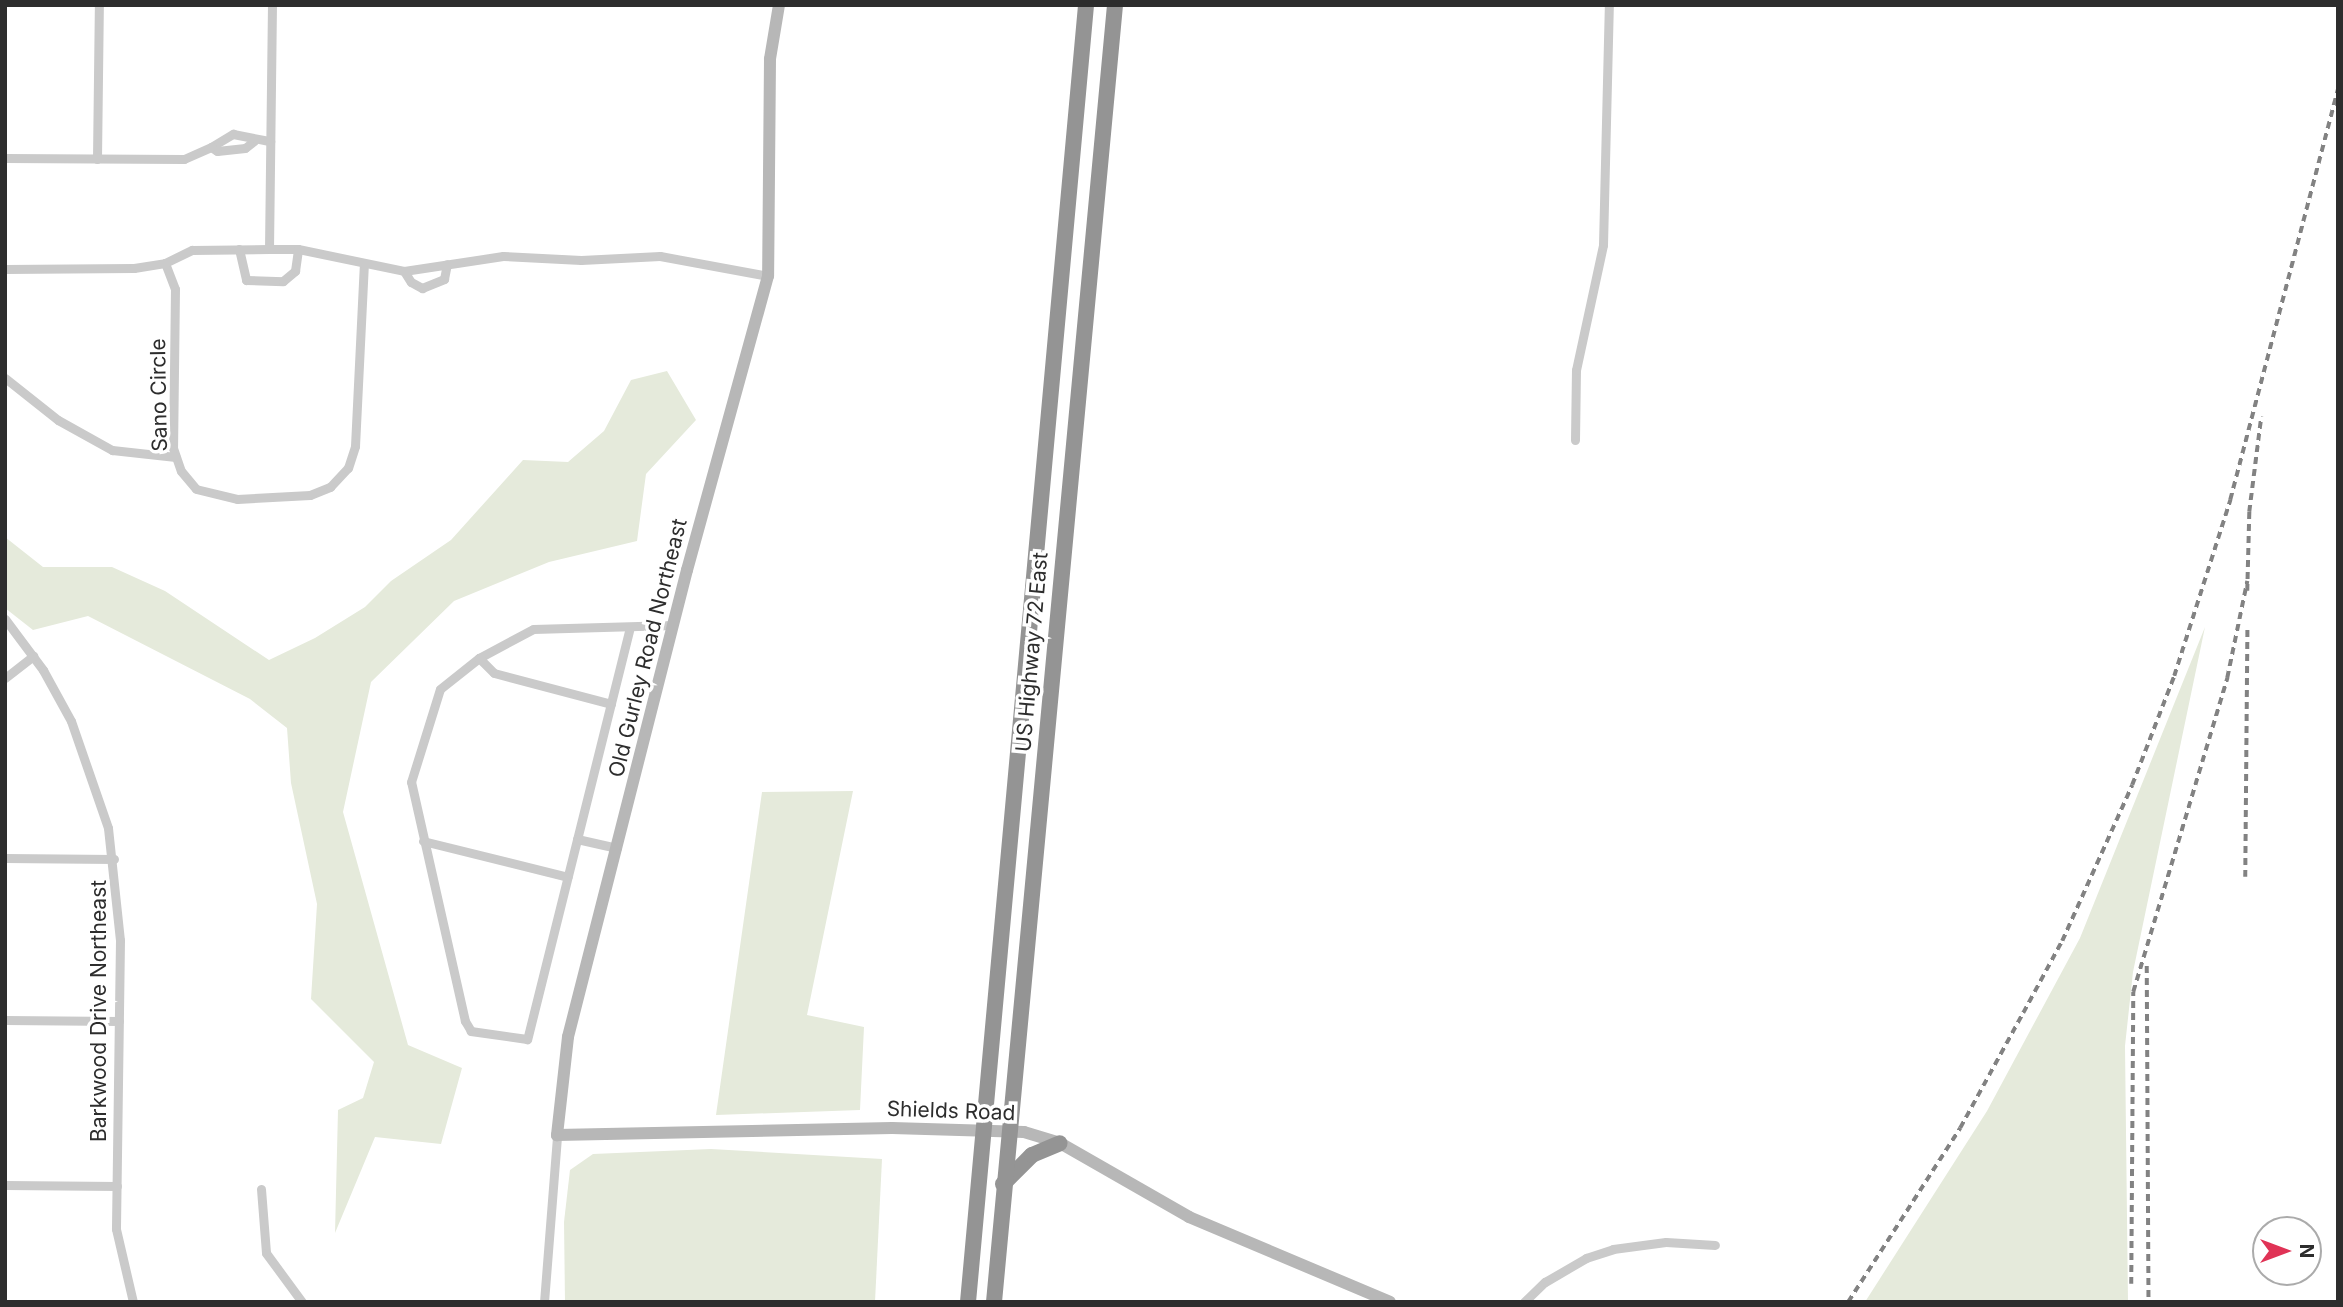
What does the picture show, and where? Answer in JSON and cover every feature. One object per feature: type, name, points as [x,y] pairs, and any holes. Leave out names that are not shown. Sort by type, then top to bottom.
[{"type":"highway","name":"US Highway 72 East","points":[[968,1302],[1086,5]]},
{"type":"highway","name":"US Highway 72 East","points":[[994,1302],[1115,5]]},
{"type":"highway","points":[[1003,1184],[1032,1155],[1060,1143]]},
{"type":"street","points":[[97,159],[99,5]]},
{"type":"street","points":[[269,249],[272,5]]},
{"type":"street","name":"Old Gurley Road Northeast","points":[[544,1302],[556,1135],[568,1037],[673,625],[768,276],[770,59],[779,5]]},
{"type":"street","points":[[1575,440],[1576,370],[1603,245],[1609,5]]},
{"type":"street","points":[[5,158],[184,159],[233,134],[244,133],[254,141]]},
{"type":"street","points":[[211,147],[217,151],[245,148],[254,141],[270,141]]},
{"type":"street","points":[[239,249],[247,280],[283,281],[295,271],[298,250]]},
{"type":"street","points":[[5,269],[134,268],[165,263],[192,250],[269,249],[298,250],[404,271],[503,256],[581,260],[660,256],[768,276]]},
{"type":"street","name":"Sano Circle","points":[[165,263],[174,289],[176,457],[181,471],[196,489],[219,496],[289,499],[330,487],[348,468],[355,446],[364,265]]},
{"type":"street","points":[[404,271],[411,282],[422,288],[444,279],[446,264]]},
{"type":"street","points":[[5,378],[58,420],[112,450],[176,457]]},
{"type":"street","name":"Barkwood Drive Northeast","points":[[5,619],[33,656],[71,721],[93,775],[114,859],[120,940],[117,1186],[119,1256],[133,1302]]},
{"type":"street","points":[[630,627],[527,1040],[471,1031],[464,1021],[411,782],[427,721],[440,689],[479,658],[533,629],[673,625]]},
{"type":"street","points":[[5,678],[33,656]]},
{"type":"street","points":[[479,658],[494,673],[611,704]]},
{"type":"street","points":[[577,839],[617,848]]},
{"type":"street","points":[[423,841],[568,877]]},
{"type":"street","points":[[5,858],[114,859]]},
{"type":"street","points":[[5,1020],[119,1021]]},
{"type":"street","name":"Shields Road","points":[[556,1135],[983,1127],[1010,1129],[1060,1143],[1189,1217],[1390,1302]]},
{"type":"street","points":[[5,1185],[117,1186]]},
{"type":"street","points":[[261,1189],[266,1253],[302,1302]]},
{"type":"street","points":[[1524,1302],[1554,1276],[1586,1258],[1613,1249],[1666,1242],[1714,1245]]},
{"type":"shaded area","points":[[667,371],[696,420],[646,474],[637,541],[549,562],[454,601],[371,682],[343,812],[408,1045],[462,1068],[441,1144],[375,1137],[335,1233],[338,1110],[363,1098],[374,1062],[311,999],[317,904],[291,783],[287,728],[250,699],[88,616],[33,630],[5,608],[5,537],[43,567],[112,567],[165,591],[269,660],[315,638],[365,607],[391,581],[451,540],[523,460],[568,462],[604,431],[631,380]]},
{"type":"shaded area","points":[[2205,627],[2133,972],[2125,1046],[2128,1302],[1865,1302],[1987,1111],[2080,938]]},
{"type":"shaded area","points":[[853,791],[807,1015],[864,1027],[860,1110],[716,1115],[762,792]]},
{"type":"shaded area","points":[[711,1149],[882,1159],[875,1302],[565,1302],[564,1222],[570,1170],[593,1154]]},
{"type":"railway","points":[[1848,1302],[1960,1128],[2062,941],[2132,785],[2174,676],[2230,500],[2338,87]]},
{"type":"railway","points":[[2247,591],[2249,512],[2261,417]]},
{"type":"railway","points":[[2131,1284],[2133,992],[2227,678],[2247,581]]},
{"type":"railway","points":[[2245,877],[2247,626]]},
{"type":"railway","points":[[2147,966],[2149,1302]]}]
